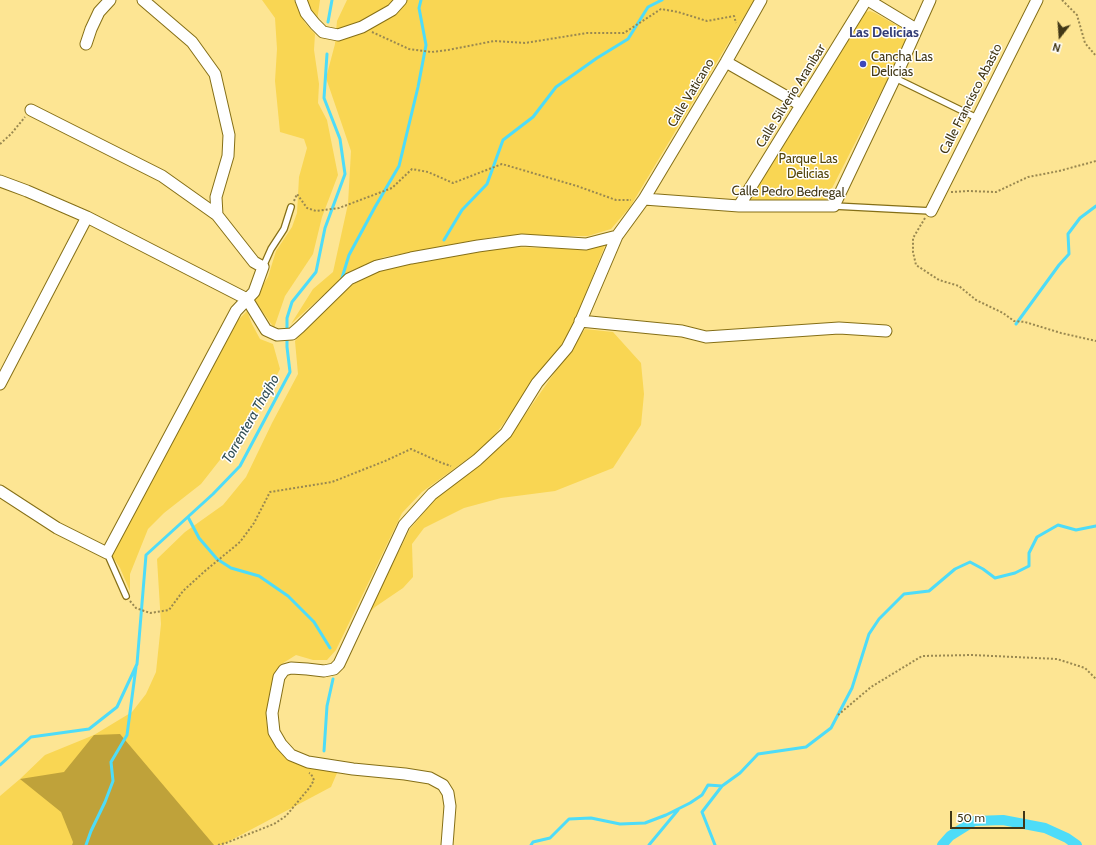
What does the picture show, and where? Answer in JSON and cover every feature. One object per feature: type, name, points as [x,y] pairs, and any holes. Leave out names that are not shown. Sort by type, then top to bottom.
[{"type":"street","points":[[86,44],[99,12],[110,0]]},
{"type":"street","points":[[143,0],[192,42],[215,74],[228,135],[228,156],[216,197],[217,215]]},
{"type":"street","points":[[301,0],[306,13],[323,32],[338,35],[362,27],[392,10],[400,2],[400,0]]},
{"type":"street","name":"Calle Vaticano","points":[[447,845],[450,806],[448,793],[443,785],[430,778],[308,762],[291,755],[281,744],[274,732],[272,713],[278,677],[284,670],[291,668],[324,671],[334,670],[339,664],[404,525],[432,494],[477,460],[506,433],[537,383],[567,348],[617,236],[644,200],[742,35],[761,0]]},
{"type":"street","points":[[867,0],[916,29]]},
{"type":"street","name":"Calle Silverio Aranibar","points":[[739,206],[867,0]]},
{"type":"street","points":[[834,206],[895,78],[930,0]]},
{"type":"street","name":"Calle Francisco Abasto","points":[[931,211],[1037,0]]},
{"type":"street","points":[[726,62],[801,105]]},
{"type":"street","points":[[0,491],[57,528],[107,553],[236,311],[254,292],[263,267],[254,262],[217,215],[162,176],[31,110]]},
{"type":"street","points":[[0,181],[87,217],[247,299],[266,330],[277,335],[292,334],[349,279],[377,266],[410,258],[522,240],[586,244],[617,236]]},
{"type":"street","name":"Calle Pedro Bedregal","points":[[644,200],[739,206],[834,206]]},
{"type":"street","points":[[0,384],[87,217]]},
{"type":"street","points":[[580,321],[682,331],[706,337],[840,328],[886,331]]},
{"type":"lane","points":[[895,78],[977,118]]},
{"type":"lane","name":"Calle Pedro Bedregal","points":[[834,206],[931,211]]},
{"type":"lane","points":[[263,267],[271,250],[284,229],[291,207]]},
{"type":"lane","points":[[107,553],[126,596]]},
{"type":"path","points":[[1062,0],[1077,15],[1085,43],[1096,56]]},
{"type":"path","points":[[362,27],[409,49],[431,52],[448,50],[494,40],[525,43],[587,33],[624,33],[661,9],[678,12],[707,21],[734,16],[742,35]]},
{"type":"path","points":[[0,144],[11,134],[31,110]]},
{"type":"path","points":[[940,193],[968,191],[996,192],[1028,177],[1059,172],[1096,161]]},
{"type":"path","points":[[291,207],[296,194],[307,208],[316,211],[338,208],[392,188],[412,170],[428,172],[453,183],[502,164],[577,186],[616,200],[644,200]]},
{"type":"path","points":[[931,211],[920,225],[913,238],[913,252],[916,265],[939,280],[959,286],[976,300],[1003,313],[1014,321],[1025,322],[1061,333],[1096,341]]},
{"type":"path","points":[[126,596],[136,608],[150,613],[169,610],[183,591],[205,570],[240,542],[254,523],[270,492],[332,482],[411,450],[442,463],[464,470]]},
{"type":"path","points":[[838,715],[871,687],[922,656],[1057,659],[1085,668],[1096,679]]},
{"type":"path","points":[[218,845],[274,824],[286,816],[307,792],[314,780],[311,774],[305,772]]},
{"type":"green space","points":[[262,0],[294,0],[305,23],[315,34],[314,50],[319,84],[318,103],[327,120],[338,175],[322,217],[313,254],[285,296],[274,328],[254,299],[268,277],[276,251],[292,227],[297,213],[299,177],[307,148],[304,139],[280,132],[275,81],[277,49],[275,18]]},
{"type":"green space","points":[[307,0],[320,0],[317,21],[312,11]]},
{"type":"green space","points":[[347,0],[754,0],[630,207],[611,229],[588,236],[499,236],[384,257],[349,272],[291,324],[313,289],[333,272],[348,204],[351,151],[326,78],[335,44],[337,21]]},
{"type":"green space","name":"Parque Las Delicias","points":[[870,11],[903,29],[906,32],[907,41],[826,200],[750,200],[863,15]]},
{"type":"green space","points":[[606,243],[571,331],[488,444],[422,492],[402,513],[336,650],[327,660],[313,660],[296,655],[280,665],[272,686],[266,721],[271,738],[286,756],[340,766],[331,787],[222,845],[73,842],[72,845],[0,845],[0,796],[45,755],[94,735],[132,712],[146,694],[156,672],[161,624],[157,559],[185,532],[223,505],[246,477],[298,374],[295,341],[315,319],[348,287],[383,269],[507,247],[586,249]]},
{"type":"green space","points":[[247,311],[260,339],[273,344],[280,369],[260,409],[201,484],[164,513],[148,529],[130,574],[130,591],[120,568],[111,554],[216,357],[238,320]]},
{"type":"green space","points":[[585,329],[613,332],[641,363],[644,394],[641,425],[613,468],[555,491],[501,498],[464,508],[424,528],[412,544],[413,577],[403,588],[375,607],[367,615],[410,529],[437,497],[506,442]]},
{"type":"shaded area","points":[[120,734],[214,845],[72,845],[73,842],[61,812],[20,779],[64,772],[94,735]]},
{"type":"waterway","name":"Torrentera Thajho","points":[[328,22],[332,0]]},
{"type":"waterway","points":[[342,278],[349,255],[399,166],[418,87],[426,45],[419,8],[421,0]]},
{"type":"waterway","points":[[444,240],[462,210],[487,184],[503,140],[533,117],[556,87],[597,58],[628,39],[648,7],[662,0]]},
{"type":"waterway","name":"Torrentera Thajho","points":[[0,765],[31,737],[89,729],[117,707],[137,664],[146,555],[213,494],[240,466],[290,372],[287,347],[287,318],[292,302],[316,272],[325,228],[345,174],[340,139],[324,98],[327,54]]},
{"type":"waterway","points":[[1016,324],[1059,265],[1069,254],[1068,234],[1080,218],[1096,206]]},
{"type":"waterway","points":[[188,517],[199,538],[217,559],[231,568],[259,576],[288,596],[314,622],[330,648]]},
{"type":"waterway","points":[[715,845],[702,812],[722,786],[740,773],[758,754],[806,747],[831,728],[852,688],[869,634],[879,619],[904,594],[929,591],[955,569],[970,562],[995,578],[1015,573],[1029,566],[1029,553],[1037,537],[1058,525],[1076,530],[1096,526]]},
{"type":"waterway","points":[[86,845],[113,781],[111,762],[127,735],[136,667]]},
{"type":"waterway","points":[[324,751],[327,706],[333,679]]},
{"type":"waterway","points":[[531,845],[533,842],[550,838],[569,819],[591,818],[620,824],[645,823],[666,815],[690,803],[702,795],[708,785],[722,786]]},
{"type":"waterway","points":[[649,845],[678,810]]},
{"type":"waterway","points":[[942,845],[950,836],[974,821],[1003,820],[1045,828],[1067,838],[1077,845]]},
{"type":"place","name":"Cancha Las Delicias","points":[[863,64]]},
{"type":"district","name":"Las Delicias","points":[[884,33]]}]
